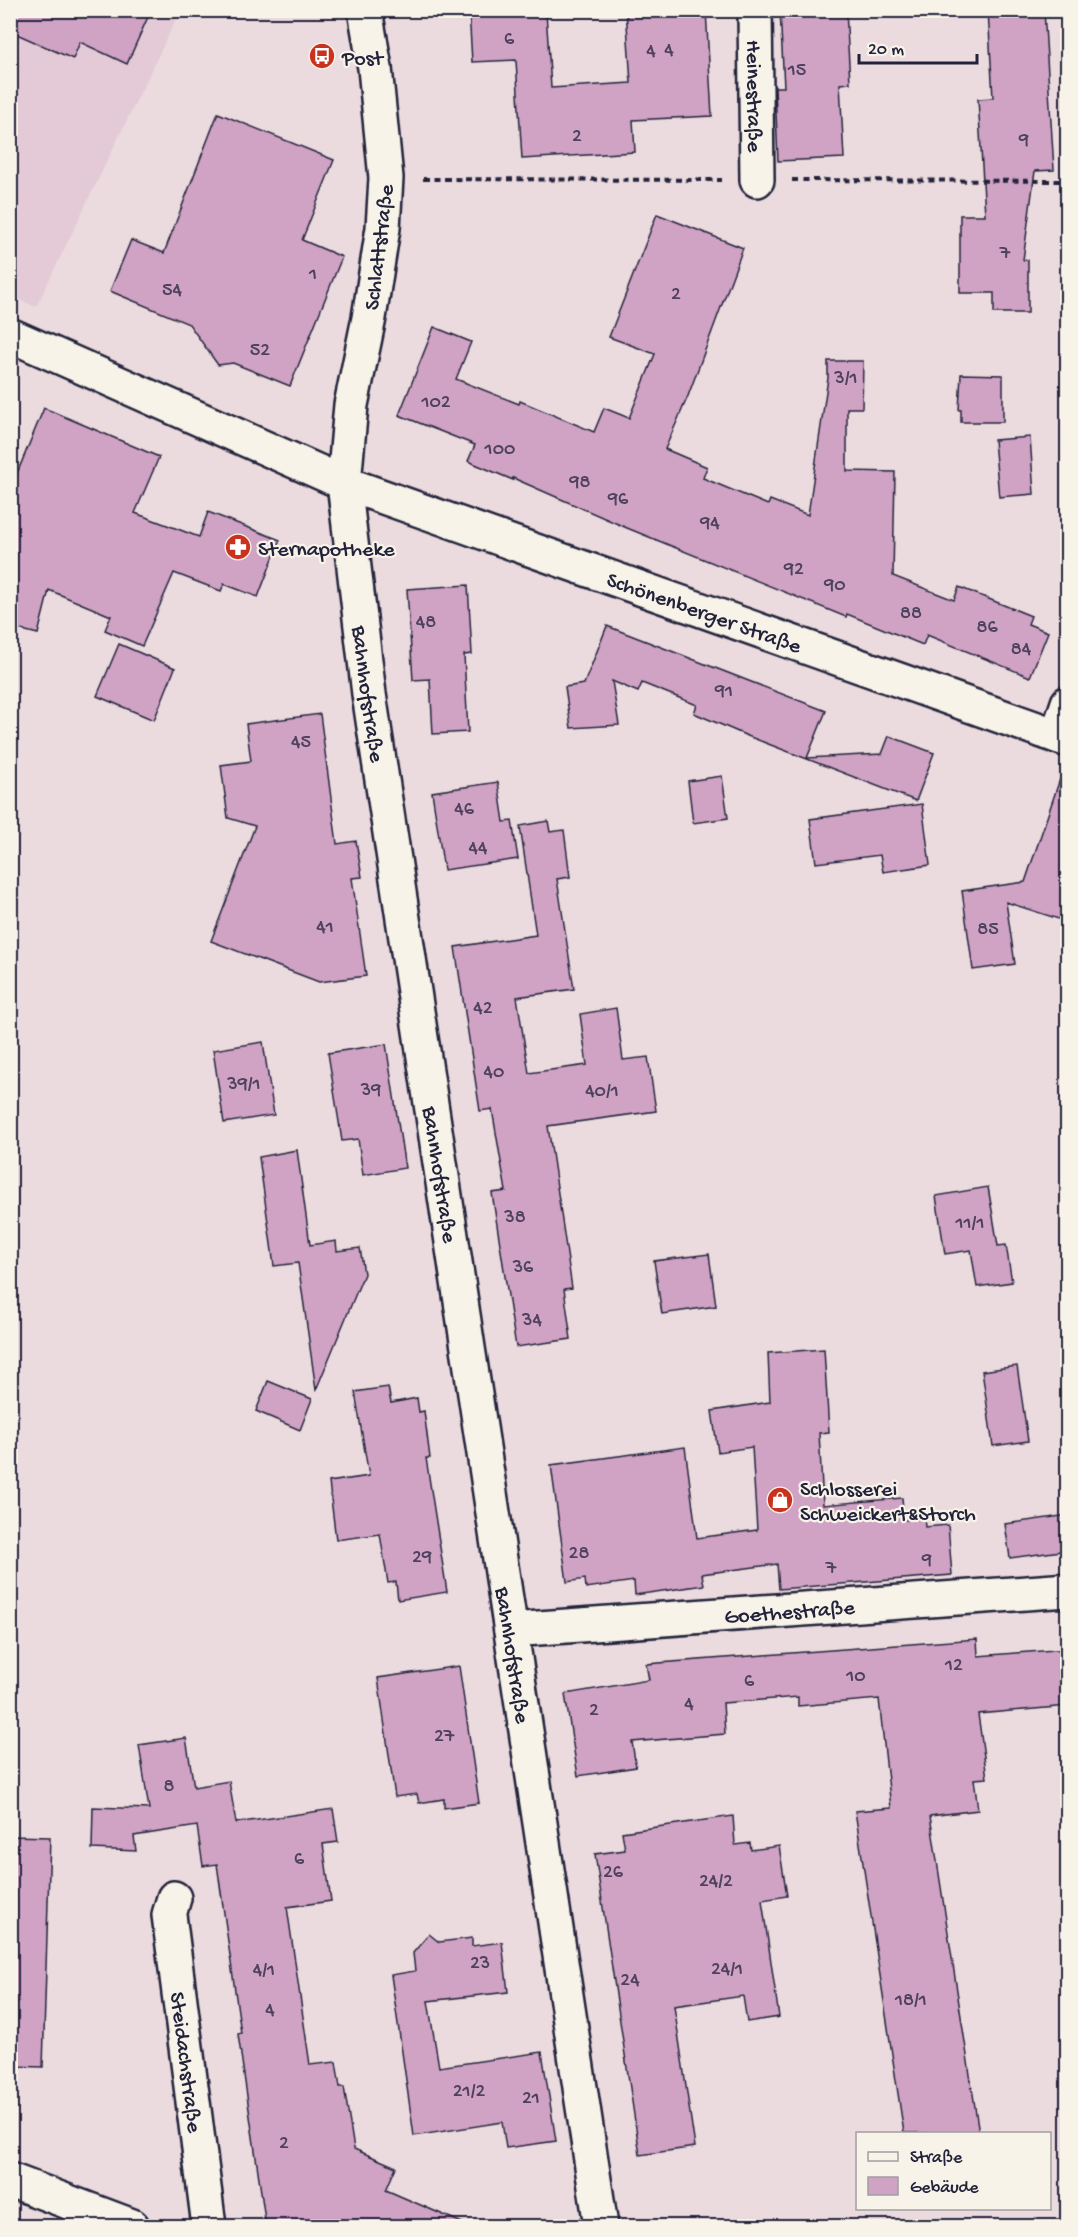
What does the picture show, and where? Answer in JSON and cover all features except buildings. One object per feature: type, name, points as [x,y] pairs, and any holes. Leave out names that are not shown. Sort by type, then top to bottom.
[{"type":"street","name":"Schlattstraße","points":[[344,483],[351,405],[371,307],[383,228],[386,178],[375,68],[365,10]]},
{"type":"street","name":"Heinestraße","points":[[755,10],[758,180]]},
{"type":"street","points":[[10,335],[344,483]]},
{"type":"street","name":"Schönenberger Straße","points":[[344,483],[1062,738]]},
{"type":"street","name":"Bahnhofstraße","points":[[344,483],[369,694],[601,2226]]},
{"type":"street","points":[[1062,738],[1068,703]]},
{"type":"street","name":"Goethestraße","points":[[511,1630],[1068,1590]]},
{"type":"street","name":"Steidachstraße","points":[[174,1898],[169,1915],[209,2226]]},
{"type":"street","points":[[10,2180],[132,2226]]},
{"type":"shaded area","points":[[11,11],[180,11],[36,307],[11,296]]},
{"type":"place","name":"Post","points":[[322,56]]},
{"type":"place","name":"Sternapotheke","points":[[238,547]]},
{"type":"place","name":"Schlosserei Schweickert&Storch","points":[[780,1500]]}]
